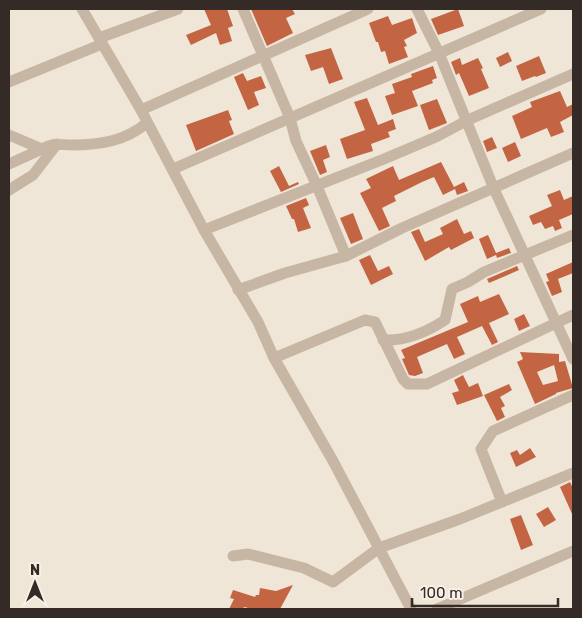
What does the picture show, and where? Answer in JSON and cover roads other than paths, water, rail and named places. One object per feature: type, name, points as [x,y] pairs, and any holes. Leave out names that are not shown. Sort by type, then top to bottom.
[{"type":"street","points":[[82,9],[141,110],[204,230],[258,322],[274,358],[332,461],[411,609]]},
{"type":"street","points":[[9,82],[100,41],[178,9]]},
{"type":"street","points":[[242,9],[290,118],[296,141],[346,256]]},
{"type":"street","points":[[141,110],[368,9]]},
{"type":"street","points":[[417,9],[439,53],[468,120],[494,189],[573,360]]},
{"type":"street","points":[[173,169],[541,9]]},
{"type":"street","points":[[204,230],[436,137],[468,120],[573,74]]},
{"type":"street","points":[[9,164],[51,144],[98,144],[116,140],[136,131],[147,123]]},
{"type":"street","points":[[9,135],[42,149]]},
{"type":"street","points":[[9,190],[33,175],[57,144]]},
{"type":"street","points":[[238,290],[285,273],[346,256],[402,228],[573,154]]},
{"type":"street","points":[[383,340],[398,340],[430,330],[445,320],[452,289],[484,272],[573,235]]},
{"type":"street","points":[[274,358],[365,320],[375,322],[403,379],[408,384],[427,384],[573,314]]},
{"type":"street","points":[[502,502],[481,449],[492,431],[573,395]]},
{"type":"street","points":[[233,556],[248,554],[304,568],[333,582],[379,548],[460,519],[573,473]]},
{"type":"street","points":[[438,609],[573,551]]}]
